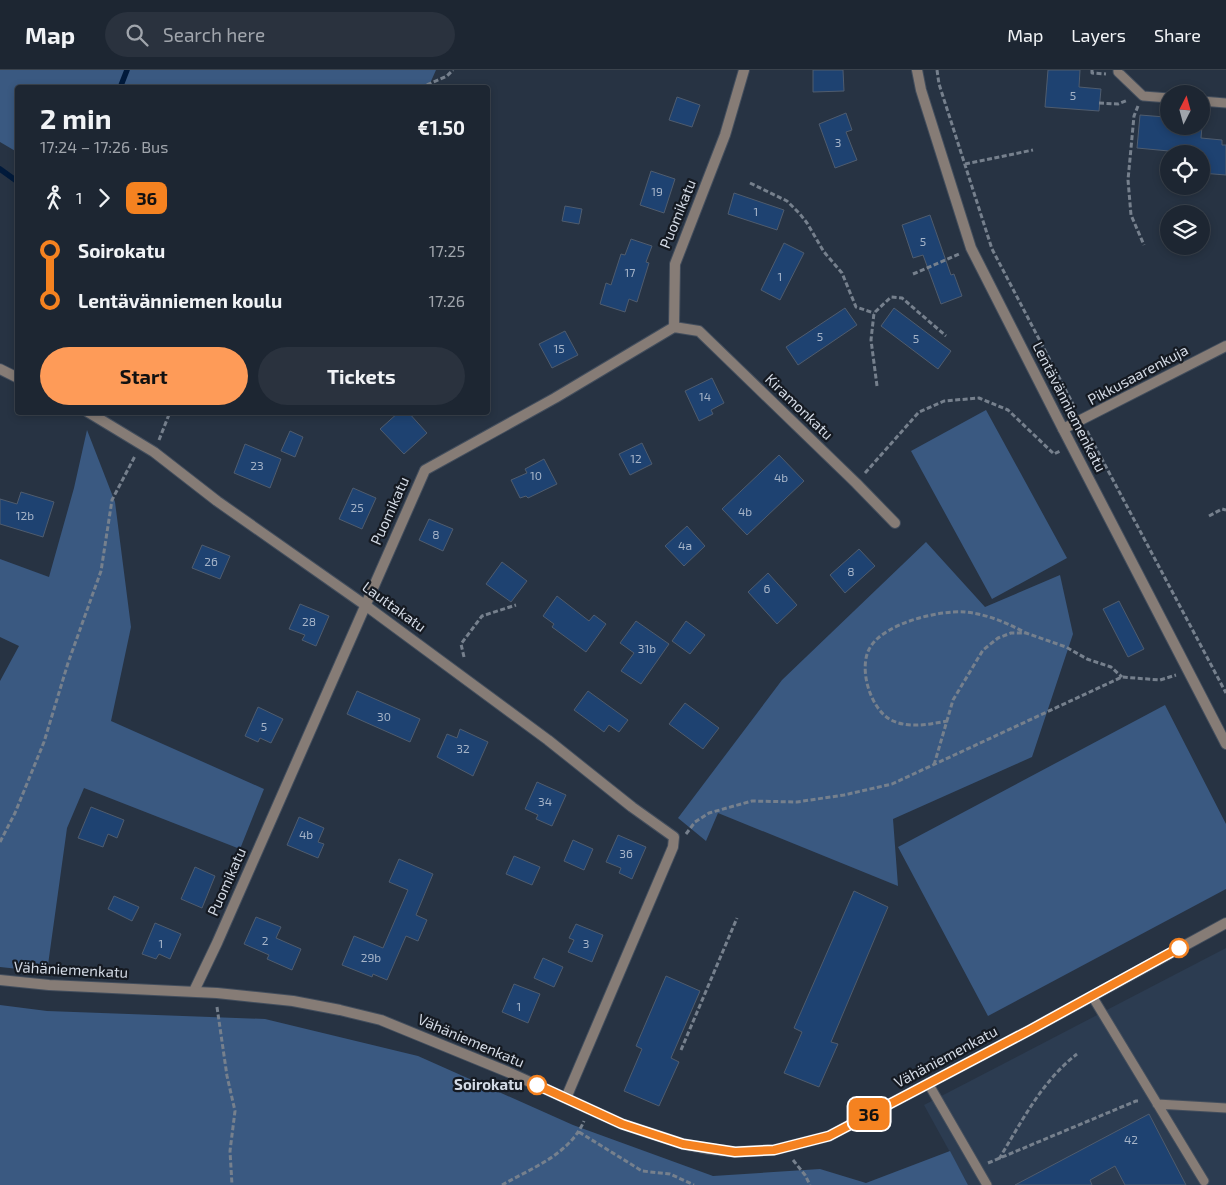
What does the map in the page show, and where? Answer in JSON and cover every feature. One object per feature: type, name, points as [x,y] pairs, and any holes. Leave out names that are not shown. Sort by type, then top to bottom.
[{"type":"street","name":"Puomikatu","points":[[194,991],[217,943],[425,470],[555,398],[674,327],[675,264],[726,135],[744,70]]},
{"type":"street","name":"Lentävänniemenkatu","points":[[917,70],[921,90],[971,248],[1226,744]]},
{"type":"street","name":"Kiramonkatu","points":[[674,327],[699,331],[895,523]]},
{"type":"street","name":"Pikkusaarenkuja","points":[[1063,429],[1226,346]]},
{"type":"street","points":[[0,369],[15,376]]},
{"type":"street","name":"Lauttakatu","points":[[93,415],[154,452],[217,501],[366,605],[548,740],[632,807],[674,837]]},
{"type":"street","points":[[566,1098],[673,847],[674,837]]},
{"type":"street","name":"Vähäniemenkatu","points":[[0,980],[49,985],[194,991],[294,1001],[340,1010],[381,1020],[566,1098],[622,1124],[683,1144],[735,1152],[774,1150],[829,1136],[1226,923]]},
{"type":"lane","points":[[1118,70],[1142,96],[1160,97]]},
{"type":"lane","points":[[1210,102],[1226,103]]},
{"type":"lane","points":[[1092,996],[1204,1181]]},
{"type":"lane","points":[[928,1083],[987,1185]]},
{"type":"lane","points":[[1157,1104],[1226,1108]]},
{"type":"path","points":[[427,85],[447,76],[453,70]]},
{"type":"path","points":[[937,70],[939,84],[992,249],[1226,694]]},
{"type":"path","points":[[1100,103],[1118,104],[1142,96]]},
{"type":"path","points":[[1142,96],[1134,116],[1128,180],[1131,215],[1144,245]]},
{"type":"path","points":[[965,164],[1033,150]]},
{"type":"path","points":[[750,183],[787,201],[800,214],[824,252],[842,273],[856,307],[874,313]]},
{"type":"path","points":[[913,274],[971,248]]},
{"type":"path","points":[[877,386],[871,340],[874,313],[891,298],[902,298],[946,336]]},
{"type":"path","points":[[856,483],[919,412],[944,401],[979,398],[1008,410],[1054,454],[1090,437]]},
{"type":"path","points":[[154,452],[169,415]]},
{"type":"path","points":[[0,842],[15,813],[44,742],[68,663],[101,571],[112,500],[142,445]]},
{"type":"path","points":[[1209,516],[1222,509],[1226,510]]},
{"type":"path","points":[[464,657],[461,644],[482,616],[516,605]]},
{"type":"path","points":[[948,721],[908,725],[891,720],[881,711],[868,688],[866,655],[872,644],[885,633],[905,622],[942,614],[964,612],[986,616],[1006,622],[1026,633],[1066,647],[1087,659],[1111,667],[1122,677]]},
{"type":"path","points":[[934,764],[954,700],[983,650],[998,638],[1011,633],[1026,633]]},
{"type":"path","points":[[674,837],[684,836],[695,822],[709,813],[752,801],[797,802],[844,795],[892,784],[1122,677],[1160,680],[1188,670],[1208,659]]},
{"type":"path","points":[[681,1050],[737,918]]},
{"type":"path","points":[[226,1007],[217,1006],[227,1076],[235,1111],[230,1151],[232,1185]]},
{"type":"path","points":[[998,1159],[1043,1087],[1063,1065],[1077,1054]]},
{"type":"path","points":[[977,1168],[1136,1101],[1157,1104]]},
{"type":"path","points":[[502,1185],[563,1150],[580,1132],[584,1121],[575,1117]]},
{"type":"path","points":[[580,1132],[642,1171],[670,1174],[694,1185]]},
{"type":"path","points":[[783,1161],[802,1157]]},
{"type":"path","points":[[793,1160],[810,1185]]},
{"type":"shaded area","points":[[0,70],[436,70],[429,85],[15,85],[15,151],[0,142]]},
{"type":"shaded area","points":[[986,410],[1067,558],[992,599],[911,451]]},
{"type":"shaded area","points":[[87,430],[115,502],[131,627],[111,721],[264,789],[240,849],[84,788],[67,828],[47,972],[0,967],[0,681],[19,646],[0,637],[0,559],[49,577],[74,488]]},
{"type":"shaded area","points":[[926,542],[985,607],[1060,575],[1073,634],[1032,757],[893,819],[898,886],[718,813],[706,841],[678,818],[782,680]]},
{"type":"shaded area","points":[[1165,705],[1226,824],[1226,889],[988,1016],[898,847]]},
{"type":"shaded area","points":[[1226,948],[1226,1185],[968,1185],[924,1105]]},
{"type":"shaded area","points":[[0,1005],[47,1011],[265,1019],[418,1056],[573,1125],[713,1176],[820,1169],[866,1183],[950,1151],[968,1185],[0,1185]]},
{"type":"building","points":[[813,70],[843,70],[844,91],[813,92]]},
{"type":"building","points":[[1048,70],[1080,70],[1079,87],[1101,89],[1099,111],[1045,107]]},
{"type":"building","points":[[677,97],[700,105],[692,127],[669,120]]},
{"type":"building","points":[[846,113],[852,130],[846,132],[857,160],[835,168],[819,124]]},
{"type":"building","points":[[1140,115],[1160,117],[1160,135],[1201,135],[1201,138],[1222,140],[1222,145],[1226,145],[1226,175],[1210,174],[1210,145],[1160,145],[1160,150],[1137,148]]},
{"type":"building","points":[[651,171],[675,179],[664,213],[640,205]]},
{"type":"building","points":[[734,193],[784,210],[777,230],[728,214]]},
{"type":"building","points":[[565,206],[582,209],[579,224],[562,221]]},
{"type":"building","points":[[930,215],[951,275],[954,274],[962,296],[941,304],[923,255],[913,258],[902,225]]},
{"type":"building","points":[[631,239],[652,246],[646,262],[649,263],[637,302],[629,299],[625,312],[600,304],[606,283],[611,285],[621,254],[625,255]]},
{"type":"building","points":[[784,243],[804,253],[780,300],[761,290]]},
{"type":"building","points":[[845,308],[857,325],[798,365],[786,347]]},
{"type":"building","points":[[894,308],[951,351],[938,369],[881,326]]},
{"type":"building","points":[[565,331],[578,355],[552,368],[539,344]]},
{"type":"building","points":[[712,378],[724,403],[711,410],[713,414],[699,421],[685,391]]},
{"type":"building","points":[[396,415],[411,415],[427,433],[404,454],[380,429]]},
{"type":"building","points":[[290,431],[303,437],[295,457],[281,451]]},
{"type":"building","points":[[642,443],[652,464],[630,475],[619,454]]},
{"type":"building","points":[[245,444],[281,459],[270,488],[234,473]]},
{"type":"building","points":[[779,455],[804,481],[747,535],[722,509]]},
{"type":"building","points":[[544,459],[557,484],[528,498],[526,496],[520,498],[511,480],[527,473],[525,469]]},
{"type":"building","points":[[353,488],[376,498],[362,529],[339,519]]},
{"type":"building","points":[[21,492],[54,502],[43,537],[0,524],[0,499],[17,504]]},
{"type":"building","points":[[429,519],[453,529],[443,551],[419,540]]},
{"type":"building","points":[[687,526],[705,546],[684,566],[665,546]]},
{"type":"building","points":[[202,545],[230,556],[220,579],[192,568]]},
{"type":"building","points":[[859,549],[875,566],[845,593],[830,575]]},
{"type":"building","points":[[502,562],[527,581],[511,602],[486,584]]},
{"type":"building","points":[[768,573],[797,605],[777,624],[748,592]]},
{"type":"building","points":[[557,596],[589,621],[594,615],[606,624],[586,652],[552,627],[554,624],[543,616]]},
{"type":"building","points":[[1119,601],[1144,649],[1128,657],[1103,609]]},
{"type":"building","points":[[300,604],[329,616],[316,646],[302,640],[305,635],[289,629]]},
{"type":"building","points":[[636,621],[669,644],[641,684],[621,671],[634,653],[620,643]]},
{"type":"building","points":[[686,621],[705,635],[690,654],[672,641]]},
{"type":"building","points":[[357,691],[420,719],[410,742],[347,714]]},
{"type":"building","points":[[588,691],[628,720],[619,732],[609,725],[604,732],[574,710]]},
{"type":"building","points":[[685,703],[719,728],[703,749],[669,724]]},
{"type":"building","points":[[258,707],[283,719],[271,743],[260,738],[258,742],[245,736]]},
{"type":"building","points":[[460,729],[488,742],[473,776],[437,757],[447,734],[457,738]]},
{"type":"building","points":[[537,782],[566,795],[552,826],[536,819],[538,815],[525,809]]},
{"type":"building","points":[[91,807],[124,820],[117,838],[108,834],[103,847],[78,838]]},
{"type":"building","points":[[299,817],[324,828],[318,842],[324,844],[318,858],[287,845]]},
{"type":"building","points":[[618,835],[646,847],[632,879],[619,873],[621,868],[606,862]]},
{"type":"building","points":[[573,840],[593,849],[584,870],[564,861]]},
{"type":"building","points":[[514,856],[540,867],[532,885],[506,874]]},
{"type":"building","points":[[399,859],[433,874],[416,915],[427,920],[418,941],[406,936],[387,980],[373,974],[372,977],[342,965],[354,936],[383,948],[408,890],[389,882]]},
{"type":"building","points":[[195,867],[215,876],[202,908],[181,899]]},
{"type":"building","points":[[854,891],[888,907],[831,1042],[838,1044],[819,1087],[784,1073],[802,1032],[794,1028]]},
{"type":"building","points":[[114,896],[139,907],[132,921],[108,909]]},
{"type":"building","points":[[256,917],[281,927],[276,938],[301,949],[292,970],[267,959],[269,955],[244,944]]},
{"type":"building","points":[[155,923],[181,934],[170,959],[159,954],[156,959],[142,954]]},
{"type":"building","points":[[576,924],[603,935],[592,962],[568,952],[574,940],[569,938]]},
{"type":"building","points":[[543,958],[563,967],[554,987],[534,978]]},
{"type":"building","points":[[666,976],[700,991],[671,1058],[679,1062],[659,1106],[624,1091],[642,1049],[636,1046]]},
{"type":"building","points":[[514,984],[540,994],[528,1023],[502,1012]]},
{"type":"building","points":[[1149,1114],[1186,1185],[1125,1185],[1115,1166],[1090,1180],[1092,1185],[1015,1185]]},
{"type":"waterway","points":[[121,85],[127,70]]},
{"type":"waterway","points":[[0,169],[15,180]]},
{"type":"bus line","name":"36","points":[[537,1085],[622,1124],[683,1144],[735,1152],[774,1150],[829,1136],[1030,1030],[1179,948]]},
{"type":"place","name":"Soirokatu","points":[[537,1085]]}]
